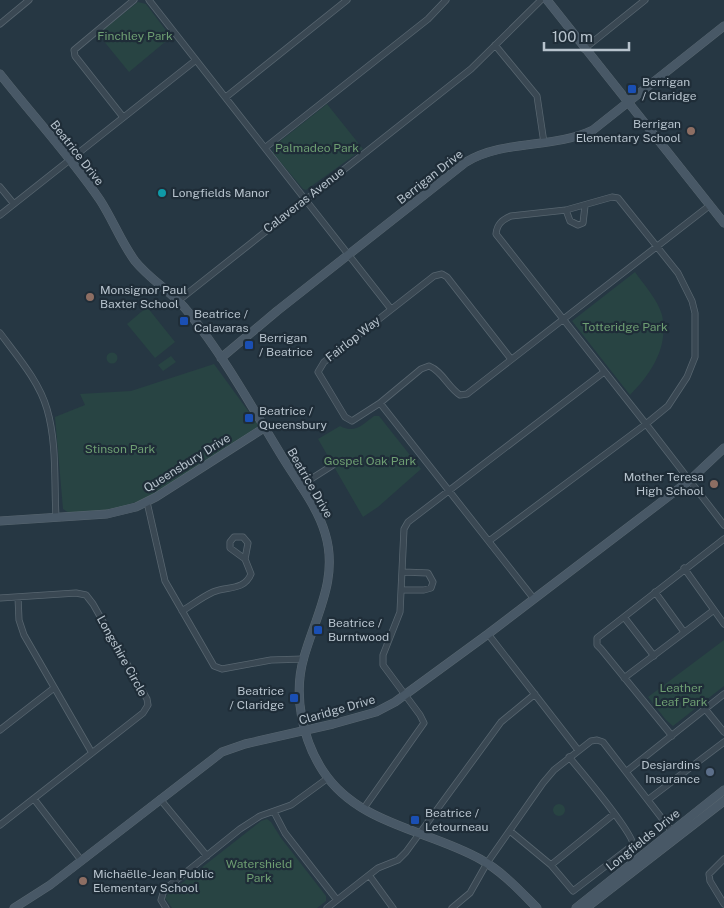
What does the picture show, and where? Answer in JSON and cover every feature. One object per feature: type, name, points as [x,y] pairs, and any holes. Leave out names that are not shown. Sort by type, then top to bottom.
[{"type":"street","points":[[0,24],[29,0]]},
{"type":"street","points":[[123,117],[75,56],[74,50],[134,0]]},
{"type":"street","points":[[149,0],[391,309]]},
{"type":"street","points":[[226,97],[347,0]]},
{"type":"street","points":[[266,147],[428,19],[446,0]]},
{"type":"street","name":"Calaveras Avenue","points":[[178,301],[305,198],[471,69],[541,0]]},
{"type":"street","points":[[547,0],[724,223]]},
{"type":"street","points":[[584,49],[645,0]]},
{"type":"street","name":"Berrigan Drive","points":[[221,358],[348,255],[475,156],[499,149],[544,143],[582,135],[593,130],[724,26]]},
{"type":"street","points":[[495,45],[536,96],[544,143]]},
{"type":"street","points":[[0,215],[196,60]]},
{"type":"street","name":"Beatrice Drive","points":[[0,74],[100,200],[136,261],[151,279],[178,301],[190,314],[221,358],[300,486],[324,530],[330,561],[326,595],[304,659],[300,691],[305,731],[313,752],[328,778],[345,795],[364,808],[402,827],[487,863],[515,885],[537,908]]},
{"type":"street","points":[[0,187],[14,204]]},
{"type":"street","points":[[489,541],[646,424],[668,406],[682,388],[695,357],[696,347],[692,301],[678,273],[618,198],[612,197],[566,210],[511,216],[504,219],[496,229],[496,234],[562,320],[646,424],[724,525]]},
{"type":"street","points":[[566,210],[570,221],[578,224],[583,223],[585,206]]},
{"type":"street","name":"Fairlop Way","points":[[511,360],[447,277],[442,274],[434,276],[391,309],[324,362],[318,372],[345,417],[352,421],[380,403],[421,369],[428,366],[435,369],[460,395],[467,394],[658,247],[710,206]]},
{"type":"street","points":[[0,333],[29,374],[48,410],[52,436],[56,517]]},
{"type":"street","points":[[364,808],[424,723],[383,665],[383,655],[400,612],[404,530],[408,522],[604,372]]},
{"type":"street","points":[[380,403],[534,599]]},
{"type":"street","name":"Queensbury Drive","points":[[0,521],[107,514],[147,502],[264,428]]},
{"type":"street","name":"Claridge Drive","points":[[14,908],[36,895],[206,763],[229,749],[376,712],[406,695],[690,480],[724,448]]},
{"type":"street","points":[[300,486],[334,465]]},
{"type":"street","points":[[147,502],[165,581],[214,666],[219,669],[272,660],[304,659]]},
{"type":"street","points":[[672,736],[600,649],[597,641],[601,634],[724,539]]},
{"type":"street","points":[[182,610],[211,593],[245,583],[251,574],[245,559]]},
{"type":"street","points":[[684,568],[724,624]]},
{"type":"street","points":[[401,590],[424,590],[431,588],[434,582],[428,573],[402,572]]},
{"type":"street","name":"Longshire Circle","points":[[0,598],[76,592],[86,595],[147,699],[148,705],[143,713],[0,825]]},
{"type":"street","points":[[655,592],[684,632]]},
{"type":"street","points":[[18,597],[19,620],[24,635],[92,753]]},
{"type":"street","points":[[624,678],[714,610]]},
{"type":"street","points":[[624,617],[654,656]]},
{"type":"street","points":[[488,634],[578,750]]},
{"type":"street","points":[[0,730],[54,688]]},
{"type":"street","points":[[327,908],[369,875],[398,860],[421,834],[501,722],[535,694]]},
{"type":"street","points":[[627,771],[724,694]]},
{"type":"street","points":[[706,710],[724,732]]},
{"type":"street","points":[[452,908],[470,893],[487,863],[543,783],[569,757],[591,741],[603,742],[649,799],[674,834]]},
{"type":"street","points":[[649,799],[724,742]]},
{"type":"street","points":[[510,831],[551,865],[569,890],[576,890],[633,845],[633,840],[569,757]]},
{"type":"street","points":[[166,908],[160,900],[164,890],[260,816],[291,805],[328,778]]},
{"type":"street","name":"Longfields Drive","points":[[586,908],[724,790]]},
{"type":"street","points":[[34,799],[81,860]]},
{"type":"street","points":[[160,799],[207,856]]},
{"type":"street","name":"Longfields Drive","points":[[576,908],[674,834],[724,801]]},
{"type":"street","points":[[274,812],[285,833],[337,900]]},
{"type":"street","points":[[551,865],[614,814]]},
{"type":"street","points":[[724,859],[709,874],[710,881],[724,904]]},
{"type":"street","points":[[369,875],[393,908]]},
{"type":"street","name":"Beatrice Drive","points":[[529,900],[533,908]]},
{"type":"green space","name":"Finchley Park","points":[[138,2],[146,4],[171,37],[129,72],[98,34]]},
{"type":"green space","name":"Palmadeo Park","points":[[327,104],[363,149],[306,190],[303,189],[273,153],[274,146]]},
{"type":"green space","name":"Totteridge Park","points":[[635,272],[657,304],[662,315],[663,338],[651,369],[630,395],[572,321]]},
{"type":"green space","points":[[147,307],[175,342],[155,358],[127,324]]},
{"type":"green space","points":[[112,352],[118,358],[112,364],[106,358]]},
{"type":"green space","points":[[171,356],[176,362],[163,371],[158,365]]},
{"type":"green space","name":"Stinson Park","points":[[214,364],[259,426],[151,497],[115,509],[69,513],[63,509],[55,417],[85,405],[80,394],[131,391]]},
{"type":"green space","name":"Gospel Oak Park","points":[[374,416],[379,416],[421,469],[378,507],[363,517],[318,439],[340,426],[354,429]]},
{"type":"green space","name":"Leather Leaf Park","points":[[724,640],[724,686],[673,726],[648,697]]},
{"type":"green space","points":[[557,804],[561,804],[565,810],[561,816],[557,816],[553,812],[553,808]]},
{"type":"green space","name":"Watershield Park","points":[[267,819],[326,896],[326,901],[317,908],[172,908],[165,898],[168,894],[261,821]]},
{"type":"place","name":"Berrigan / Claridge","points":[[632,89]]},
{"type":"place","name":"Berrigan Elementary School","points":[[691,131]]},
{"type":"place","name":"Longfields Manor","points":[[162,193]]},
{"type":"place","name":"Monsignor Paul Baxter School","points":[[90,297]]},
{"type":"place","name":"Beatrice / Calavaras","points":[[184,321]]},
{"type":"place","name":"Berrigan / Beatrice","points":[[249,345]]},
{"type":"place","name":"Beatrice / Queensbury","points":[[249,418]]},
{"type":"place","name":"Mother Teresa High School","points":[[714,484]]},
{"type":"place","name":"Beatrice / Burntwood","points":[[318,630]]},
{"type":"place","name":"Beatrice / Claridge","points":[[294,698]]},
{"type":"place","name":"Desjardins Insurance","points":[[710,772]]},
{"type":"place","name":"Beatrice / Letourneau","points":[[415,820]]},
{"type":"place","name":"Michaëlle-Jean Public Elementary School","points":[[83,881]]}]
